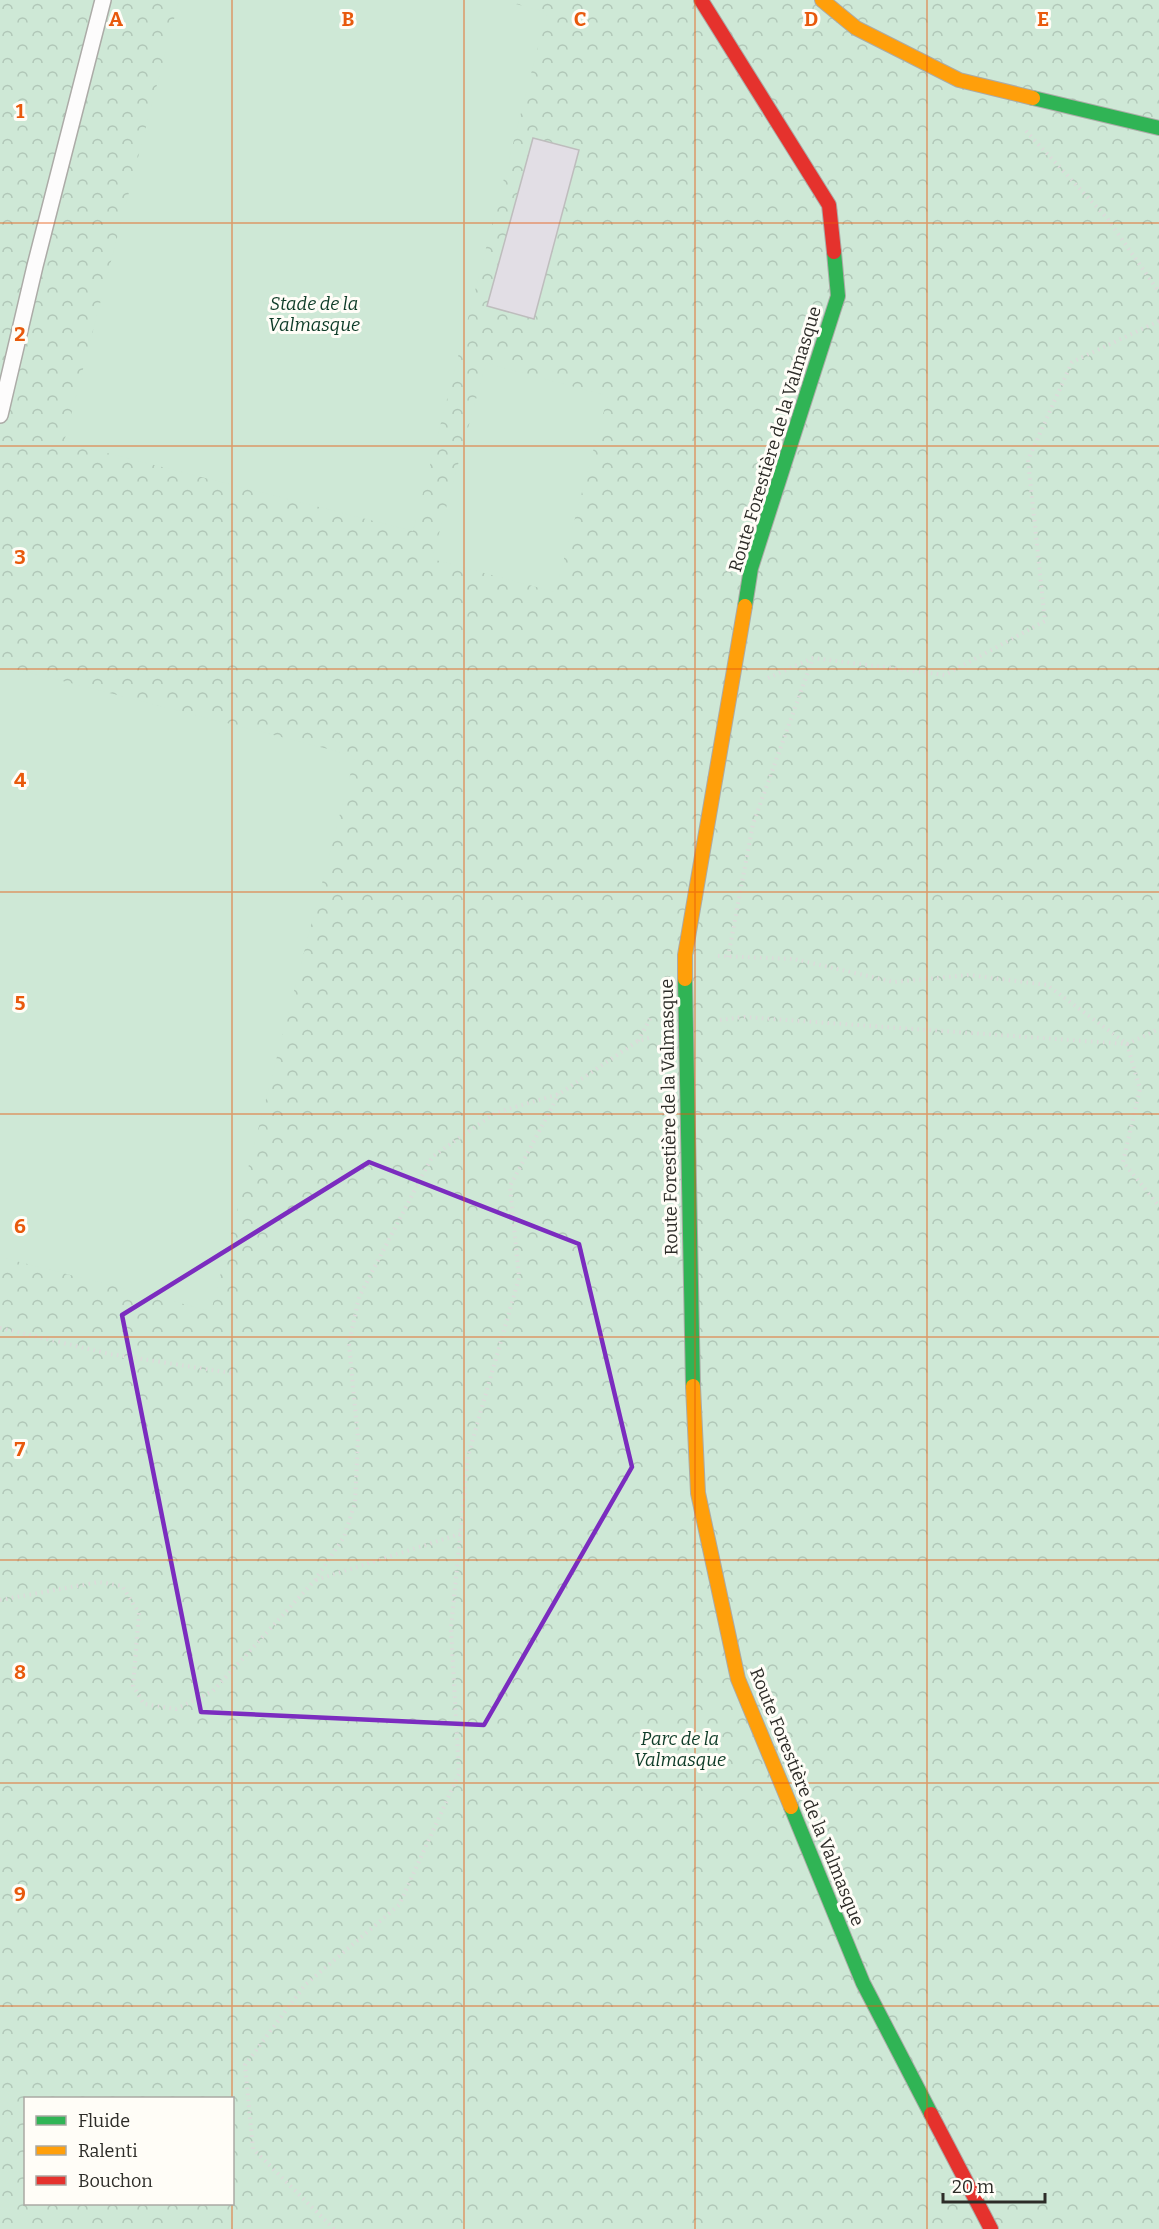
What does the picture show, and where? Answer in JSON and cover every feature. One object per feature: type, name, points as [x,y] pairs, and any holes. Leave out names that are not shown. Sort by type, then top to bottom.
[{"type":"street","name":"Route Forestière de la Valmasque","points":[[701,0],[829,205],[838,296],[751,568],[685,955],[691,1336],[698,1493],[738,1679],[863,1983],[991,2229]]},
{"type":"street","points":[[822,0],[856,28],[959,80],[1159,128]]},
{"type":"lane","points":[[0,415],[43,232],[103,0]]},
{"type":"path","points":[[1022,127],[1107,218],[1159,292]]},
{"type":"path","points":[[729,696],[813,658],[945,675],[1045,621],[1028,460],[1072,362],[1159,321]]},
{"type":"path","points":[[813,658],[753,824],[728,957],[794,959],[894,982],[969,975],[1047,985],[1127,1044],[1140,1089],[1123,1162],[1159,1206]]},
{"type":"path","points":[[686,1024],[744,1017],[1127,1044],[1159,1029]]},
{"type":"path","points":[[0,1600],[99,1582],[122,1586],[139,1614],[133,1686],[144,1704],[176,1709],[213,1691],[315,1580],[344,1537],[354,1503],[358,1439],[349,1344],[359,1297],[432,1157],[495,1113],[559,1094],[638,1041]]},
{"type":"path","points":[[334,2229],[253,2149],[245,2065],[305,1985],[399,1905],[459,1774],[451,1628],[468,1456],[519,1278],[510,1186],[559,1094]]},
{"type":"path","points":[[0,1328],[110,1354],[231,1373]]},
{"type":"path","points":[[315,1580],[460,1534]]},
{"type":"highlighted area","points":[[369,1162],[579,1244],[632,1467],[484,1725],[201,1712],[122,1315]]},
{"type":"green space","name":"Parc de la Valmasque","points":[[0,0],[1159,0],[1159,2229],[0,2229]]},
{"type":"green space","name":"Stade de la Valmasque","points":[[179,0],[500,0],[547,12],[413,531],[64,442]]},
{"type":"green space","points":[[486,363],[608,396],[555,592],[432,559]]},
{"type":"green space","points":[[0,665],[355,756],[211,1311],[0,1257]]},
{"type":"building","points":[[533,138],[579,150],[534,319],[487,306]]},
{"type":"traffic: fast","points":[[1033,98],[1159,128]]},
{"type":"traffic: fast","points":[[745,606],[751,568],[838,296],[834,252]]},
{"type":"traffic: fast","points":[[685,979],[693,1386]]},
{"type":"traffic: fast","points":[[791,1807],[863,1983],[931,2114]]},
{"type":"traffic: slow","points":[[822,0],[856,28],[959,80],[1033,98]]},
{"type":"traffic: slow","points":[[685,979],[685,955],[745,606]]},
{"type":"traffic: slow","points":[[693,1386],[698,1493],[738,1679],[791,1807]]},
{"type":"traffic: jam","points":[[701,0],[829,205],[834,252]]},
{"type":"traffic: jam","points":[[931,2114],[991,2229]]}]
